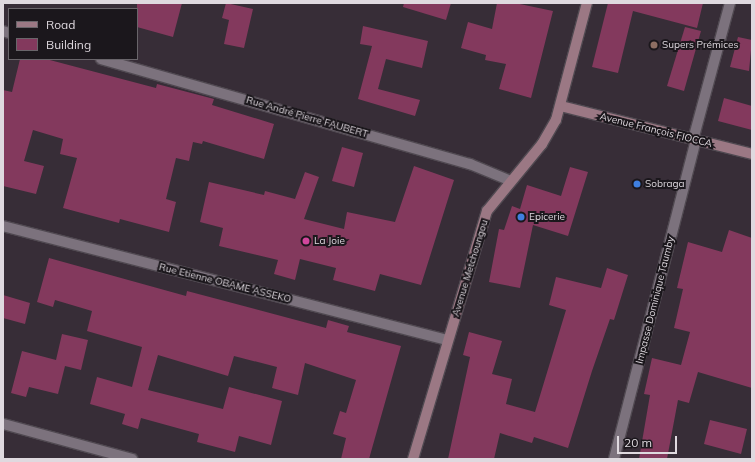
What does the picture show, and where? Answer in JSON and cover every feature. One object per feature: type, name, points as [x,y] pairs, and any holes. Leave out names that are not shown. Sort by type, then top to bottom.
[{"type":"main road","name":"Avenue Metchoungou","points":[[413,459],[487,211],[542,144],[561,106],[587,3]]},
{"type":"main road","name":"Avenue François FIOCCA","points":[[561,106],[752,154]]},
{"type":"street","name":"Impasse Dominique Taumby","points":[[614,459],[730,3]]},
{"type":"street","name":"Rue André Pierre FAUBERT","points":[[105,60],[470,164],[511,181]]},
{"type":"street","name":"Rue Etienne OBAME ASSEKO","points":[[3,226],[448,340]]},
{"type":"street","points":[[3,424],[132,459]]},
{"type":"building","points":[[137,3],[182,3],[173,37],[138,27]]},
{"type":"building","points":[[226,3],[253,9],[244,48],[224,44],[229,20],[222,18]]},
{"type":"building","points":[[404,3],[451,3],[446,20],[403,7]]},
{"type":"building","points":[[497,3],[515,3],[553,11],[531,98],[499,89],[506,64],[485,60],[486,55],[461,48],[468,22],[492,29]]},
{"type":"building","points":[[608,3],[703,3],[697,28],[633,11],[618,73],[592,67]]},
{"type":"building","points":[[363,26],[428,41],[422,68],[386,59],[378,89],[420,100],[415,116],[358,99],[372,46],[360,44]]},
{"type":"building","points":[[685,27],[701,31],[684,91],[667,86]]},
{"type":"building","points":[[738,37],[752,40],[749,71],[730,67]]},
{"type":"building","points":[[20,60],[50,60],[156,88],[157,84],[214,99],[212,105],[274,124],[264,159],[203,141],[202,144],[193,142],[189,161],[176,158],[166,199],[176,202],[169,232],[120,219],[119,223],[63,208],[77,158],[60,154],[63,139],[33,130],[24,161],[44,166],[36,194],[3,186],[3,90],[12,92]]},
{"type":"building","points":[[724,98],[752,106],[752,130],[718,121]]},
{"type":"building","points":[[342,147],[363,153],[354,187],[332,181]]},
{"type":"building","points":[[414,166],[454,180],[421,285],[380,274],[375,291],[333,280],[336,268],[300,259],[295,280],[274,274],[278,260],[219,246],[223,228],[200,222],[209,182],[264,195],[265,191],[295,199],[305,172],[319,177],[304,219],[344,229],[347,212],[395,222]]},
{"type":"building","points":[[570,167],[588,172],[568,236],[533,225],[520,288],[489,282],[499,229],[504,230],[512,206],[520,209],[527,185],[561,196]]},
{"type":"building","points":[[729,230],[752,238],[752,388],[698,372],[689,403],[678,400],[667,459],[639,459],[650,395],[644,394],[652,358],[681,365],[690,332],[674,328],[683,289],[677,288],[688,242],[722,252]]},
{"type":"building","points":[[49,258],[186,296],[187,291],[326,328],[328,320],[349,326],[347,332],[401,346],[369,459],[341,459],[346,438],[333,434],[340,411],[346,413],[356,380],[305,363],[298,395],[272,388],[277,367],[234,356],[228,376],[158,355],[148,390],[223,409],[229,387],[282,401],[271,445],[239,436],[235,452],[197,442],[199,434],[141,418],[138,429],[122,424],[125,414],[90,404],[97,377],[132,387],[142,347],[87,331],[92,311],[55,300],[53,307],[37,302]]},
{"type":"building","points":[[607,268],[628,275],[614,320],[610,319],[568,448],[534,437],[532,443],[500,433],[494,459],[448,459],[470,357],[463,355],[469,332],[502,341],[492,374],[512,379],[506,404],[535,412],[566,310],[549,305],[556,277],[601,288]]},
{"type":"building","points":[[3,295],[30,303],[25,324],[3,318]]},
{"type":"building","points":[[62,334],[88,340],[81,370],[65,366],[58,394],[29,387],[26,397],[11,393],[22,351],[56,360]]},
{"type":"building","points":[[710,420],[747,429],[741,454],[704,444]]},
{"type":"place","name":"Supers Prémices","points":[[654,45]]},
{"type":"place","name":"Sobraga","points":[[637,184]]},
{"type":"place","name":"Epicerie","points":[[521,217]]},
{"type":"place","name":"La Joie","points":[[306,241]]}]
